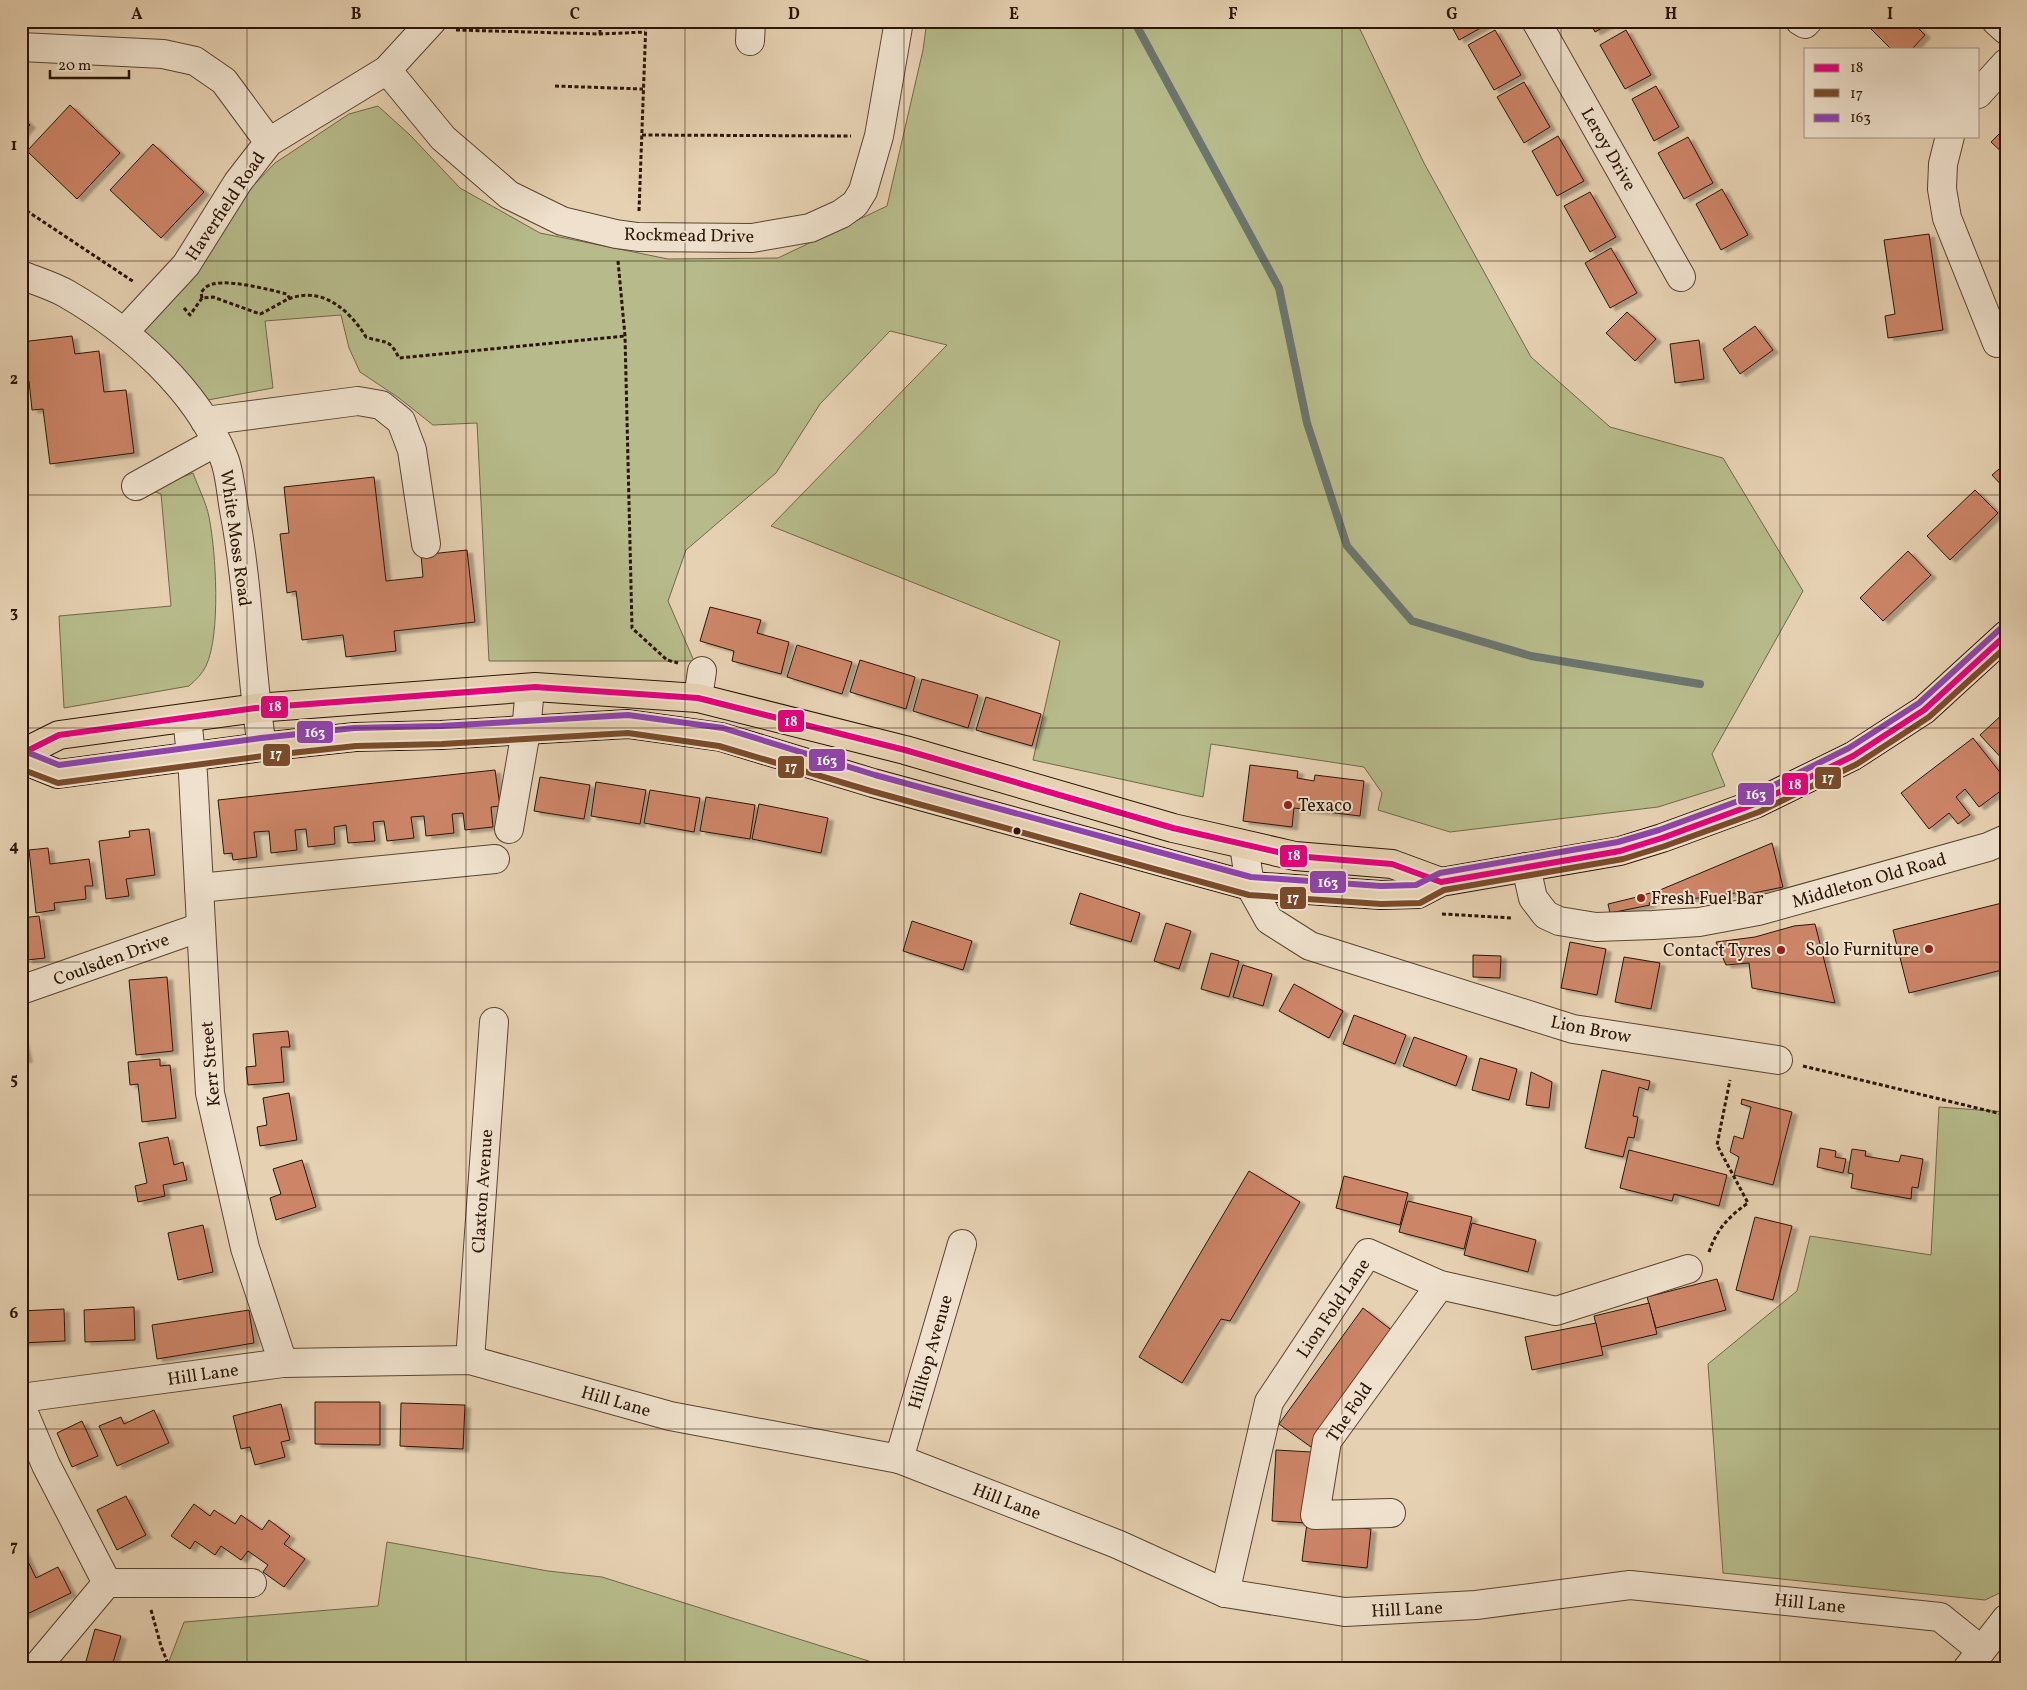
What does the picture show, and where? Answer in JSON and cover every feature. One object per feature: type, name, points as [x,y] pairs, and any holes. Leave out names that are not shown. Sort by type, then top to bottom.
[{"type":"main road","points":[[21,759],[58,774],[262,747],[355,737],[628,724],[721,737],[873,783],[1250,886],[1381,895],[1418,894],[1441,882],[1620,851],[1662,838],[1755,804],[1853,756],[1924,710],[2006,635]]},
{"type":"main road","points":[[21,754],[59,735],[256,708],[530,688],[698,698],[905,750],[1173,828],[1295,856],[1392,864],[1441,882]]},
{"type":"street","name":"Rockmead Drive","points":[[387,70],[443,138],[509,194],[562,221],[627,235],[752,238],[824,224],[855,204],[863,191],[879,136],[899,21]]},
{"type":"street","name":"Leroy Drive","points":[[1536,21],[1682,276]]},
{"type":"street","points":[[1800,21],[1805,24],[1808,21]]},
{"type":"street","points":[[1996,21],[2006,30]]},
{"type":"street","name":"Haverfield Road","points":[[124,332],[186,265],[238,182],[269,142],[387,70],[429,25]]},
{"type":"street","points":[[21,47],[162,54],[195,61],[224,81],[269,142]]},
{"type":"street","points":[[1980,92],[2006,62]]},
{"type":"street","points":[[1950,138],[1943,164],[1942,189],[1947,218],[1997,343]]},
{"type":"street","name":"White Moss Road","points":[[21,275],[66,293],[124,332],[174,380],[211,432],[225,459],[240,540],[256,708],[262,747]]},
{"type":"street","points":[[136,486],[211,432],[358,401],[381,405],[401,421],[412,450],[426,544]]},
{"type":"street","points":[[698,698],[702,671]]},
{"type":"street","points":[[509,828],[526,730],[530,688]]},
{"type":"street","name":"Kerr Street","points":[[187,718],[192,756],[210,1093],[246,1248],[283,1363]]},
{"type":"street","name":"Middleton Old Road","points":[[1526,867],[1533,898],[1540,910],[1559,921],[1596,927],[1653,925],[1699,922],[1758,911],[1988,847],[2006,839]]},
{"type":"street","name":"Lion Brow","points":[[1244,844],[1250,886],[1269,920],[1310,946],[1573,1029],[1778,1060]]},
{"type":"street","points":[[199,888],[495,859]]},
{"type":"street","name":"Coulsden Drive","points":[[21,990],[201,927]]},
{"type":"street","name":"Claxton Avenue","points":[[470,1360],[494,1022]]},
{"type":"street","name":"Hilltop Avenue","points":[[899,1459],[962,1244]]},
{"type":"street","name":"Lion Fold Lane","points":[[1225,1593],[1269,1402],[1368,1253],[1440,1285],[1556,1310],[1688,1269]]},
{"type":"street","name":"The Fold","points":[[1391,1513],[1315,1515],[1327,1440],[1440,1285]]},
{"type":"street","name":"Hill Lane","points":[[21,1398],[283,1363],[470,1360],[670,1416],[899,1459],[1117,1544],[1225,1593],[1345,1612],[1476,1605],[1630,1585],[1940,1617],[1990,1645]]},
{"type":"street","points":[[21,1406],[46,1465],[107,1583]]},
{"type":"street","points":[[107,1583],[252,1583]]},
{"type":"street","points":[[35,1669],[107,1583]]},
{"type":"path","points":[[600,21],[600,34]]},
{"type":"path","points":[[646,21],[642,135],[627,235],[625,336],[632,628],[667,660],[702,671]]},
{"type":"path","points":[[429,25],[600,34],[645,32]]},
{"type":"path","points":[[555,86],[643,88]]},
{"type":"path","points":[[642,135],[879,136]]},
{"type":"path","points":[[21,206],[190,314],[202,298],[201,293],[206,286],[214,284],[227,283],[278,292],[287,294],[290,299]]},
{"type":"path","points":[[202,298],[213,297],[260,314],[290,299],[306,295],[322,296],[342,308],[366,337],[384,340],[394,346],[399,358],[625,336]]},
{"type":"path","points":[[1433,913],[1559,921]]},
{"type":"path","points":[[1778,1060],[2006,1115]]},
{"type":"path","points":[[1688,1269],[1708,1257],[1715,1236],[1722,1224],[1734,1212],[1748,1203],[1717,1146],[1726,1099]]},
{"type":"path","points":[[144,1583],[161,1646],[170,1669]]},
{"type":"green space","points":[[927,21],[1356,21],[1424,163],[1531,357],[1610,427],[1723,458],[1803,591],[1712,754],[1725,786],[1658,807],[1450,832],[1378,810],[1382,793],[1364,767],[1211,744],[1203,797],[1033,760],[1060,641],[771,526],[947,345],[890,331],[820,404],[776,473],[686,550],[668,601],[694,661],[489,661],[477,423],[433,425],[399,398],[360,372],[349,348],[341,315],[265,321],[273,388],[197,402],[137,329],[247,192],[275,163],[349,114],[378,106],[410,135],[460,188],[540,233],[668,259],[778,258],[887,206],[923,50]]},
{"type":"green space","points":[[193,473],[209,517],[214,551],[216,593],[214,634],[206,666],[199,677],[189,686],[64,708],[59,616],[171,606],[161,494],[149,490]]},
{"type":"green space","points":[[1939,1107],[2006,1112],[2006,1590],[1985,1600],[1723,1573],[1708,1364],[1797,1291],[1810,1236],[1931,1255]]},
{"type":"green space","points":[[387,1542],[548,1571],[602,1577],[894,1669],[166,1669],[184,1622],[378,1606]]},
{"type":"building","points":[[1449,21],[1484,21],[1486,25],[1459,40]]},
{"type":"building","points":[[1589,21],[1614,21],[1595,32]]},
{"type":"building","points":[[1863,21],[1911,21],[1925,35],[1913,48],[1890,48]]},
{"type":"building","points":[[1495,30],[1521,75],[1494,90],[1468,45]]},
{"type":"building","points":[[1626,30],[1651,75],[1625,89],[1600,45]]},
{"type":"building","points":[[1524,82],[1550,127],[1524,143],[1497,97]]},
{"type":"building","points":[[1656,86],[1679,127],[1654,141],[1632,99]]},
{"type":"building","points":[[70,105],[120,153],[77,199],[27,151]]},
{"type":"building","points":[[21,116],[30,125],[21,135]]},
{"type":"building","points":[[2006,127],[2006,156],[1991,142]]},
{"type":"building","points":[[1558,136],[1584,181],[1557,196],[1532,151]]},
{"type":"building","points":[[1688,137],[1713,183],[1684,199],[1658,153]]},
{"type":"building","points":[[153,144],[204,192],[161,238],[110,190]]},
{"type":"building","points":[[1722,189],[1748,235],[1721,250],[1696,204]]},
{"type":"building","points":[[1590,192],[1616,237],[1590,252],[1564,206]]},
{"type":"building","points":[[1929,234],[1943,330],[1888,338],[1885,316],[1895,314],[1884,240]]},
{"type":"building","points":[[1611,248],[1637,293],[1610,308],[1585,263]]},
{"type":"building","points":[[1627,312],[1656,339],[1635,361],[1606,333]]},
{"type":"building","points":[[1755,326],[1773,350],[1740,374],[1723,349]]},
{"type":"building","points":[[72,336],[75,354],[99,351],[104,392],[126,390],[134,453],[50,464],[43,409],[32,410],[29,381],[21,382],[21,342]]},
{"type":"building","points":[[1699,340],[1704,379],[1675,383],[1670,344]]},
{"type":"building","points":[[2006,463],[2006,490],[1992,475]]},
{"type":"building","points":[[374,477],[386,581],[423,577],[421,555],[467,550],[475,622],[394,631],[396,651],[346,657],[343,635],[302,640],[296,591],[287,593],[280,534],[289,533],[284,487]]},
{"type":"building","points":[[1975,490],[1998,513],[1950,560],[1927,536]]},
{"type":"building","points":[[1908,551],[1931,575],[1883,621],[1860,598]]},
{"type":"building","points":[[710,607],[761,620],[757,633],[789,642],[781,674],[732,661],[734,651],[700,641]]},
{"type":"building","points":[[797,645],[852,662],[842,694],[787,677]]},
{"type":"building","points":[[860,660],[915,677],[906,709],[850,692]]},
{"type":"building","points":[[922,679],[978,695],[968,728],[913,711]]},
{"type":"building","points":[[986,697],[1041,714],[1032,746],[976,730]]},
{"type":"building","points":[[2006,711],[2006,763],[1980,735]]},
{"type":"building","points":[[1973,738],[2006,780],[2006,787],[1979,807],[1965,789],[1956,797],[1970,815],[1958,824],[1949,813],[1929,829],[1901,793]]},
{"type":"building","points":[[1250,765],[1298,771],[1297,778],[1314,781],[1315,775],[1364,781],[1360,816],[1294,808],[1292,827],[1243,821]]},
{"type":"building","points":[[495,770],[500,806],[491,807],[493,827],[465,830],[463,813],[452,814],[454,833],[426,836],[424,816],[411,817],[414,838],[387,841],[384,821],[373,822],[375,841],[348,843],[346,825],[334,827],[335,844],[308,847],[306,829],[295,830],[297,850],[271,853],[269,831],[254,832],[257,857],[233,860],[232,853],[224,854],[218,800]]},
{"type":"building","points":[[540,777],[590,785],[584,819],[534,811]]},
{"type":"building","points":[[596,782],[646,790],[640,824],[591,816]]},
{"type":"building","points":[[650,790],[700,798],[694,832],[644,823]]},
{"type":"building","points":[[706,797],[755,805],[750,839],[700,831]]},
{"type":"building","points":[[759,804],[828,818],[821,853],[752,839]]},
{"type":"building","points":[[149,829],[155,875],[126,879],[129,896],[106,899],[99,841],[130,837],[129,831]]},
{"type":"building","points":[[1772,843],[1783,887],[1744,895],[1743,892],[1683,900],[1664,899],[1649,903],[1650,905],[1610,913],[1608,904],[1660,890]]},
{"type":"building","points":[[48,848],[50,864],[89,859],[93,886],[85,886],[86,899],[54,903],[55,910],[36,913],[29,850]]},
{"type":"building","points":[[1080,893],[1140,913],[1131,942],[1070,924]]},
{"type":"building","points":[[2006,902],[2006,969],[1909,993],[1893,930]]},
{"type":"building","points":[[39,916],[45,958],[27,960],[21,918]]},
{"type":"building","points":[[912,921],[972,941],[963,970],[903,951]]},
{"type":"building","points":[[1166,923],[1191,931],[1179,969],[1154,961]]},
{"type":"building","points":[[1815,924],[1835,1003],[1752,988],[1749,963],[1726,965],[1716,942],[1755,937],[1794,926]]},
{"type":"building","points":[[1570,942],[1606,949],[1597,995],[1561,988]]},
{"type":"building","points":[[1211,953],[1239,961],[1229,997],[1201,989]]},
{"type":"building","points":[[1473,955],[1501,956],[1500,978],[1473,977]]},
{"type":"building","points":[[1624,957],[1660,963],[1651,1009],[1615,1002]]},
{"type":"building","points":[[1243,965],[1272,974],[1263,1006],[1233,997]]},
{"type":"building","points":[[167,977],[173,1051],[136,1055],[129,980]]},
{"type":"building","points":[[1294,984],[1343,1011],[1329,1038],[1279,1011]]},
{"type":"building","points":[[1354,1015],[1406,1035],[1395,1064],[1343,1044]]},
{"type":"building","points":[[288,1031],[290,1047],[281,1047],[284,1082],[248,1085],[246,1067],[256,1066],[253,1034]]},
{"type":"building","points":[[21,1037],[27,1059],[21,1060]]},
{"type":"building","points":[[1414,1037],[1467,1056],[1456,1086],[1403,1066]]},
{"type":"building","points":[[1480,1058],[1517,1069],[1509,1100],[1472,1090]]},
{"type":"building","points":[[160,1059],[160,1066],[170,1065],[176,1118],[142,1122],[138,1084],[130,1085],[128,1062]]},
{"type":"building","points":[[1602,1070],[1650,1081],[1648,1090],[1639,1087],[1633,1116],[1638,1117],[1634,1138],[1628,1137],[1623,1157],[1585,1148]]},
{"type":"building","points":[[1531,1072],[1552,1082],[1549,1108],[1526,1105]]},
{"type":"building","points":[[289,1093],[297,1140],[260,1146],[257,1127],[267,1125],[263,1098]]},
{"type":"building","points":[[1742,1099],[1792,1112],[1773,1185],[1734,1175],[1739,1157],[1730,1152],[1734,1136],[1743,1139],[1751,1107],[1741,1104]]},
{"type":"building","points":[[168,1137],[174,1165],[183,1162],[187,1180],[163,1185],[165,1196],[138,1202],[135,1186],[147,1183],[139,1143]]},
{"type":"building","points":[[1820,1148],[1836,1151],[1835,1157],[1846,1159],[1843,1173],[1817,1167]]},
{"type":"building","points":[[1852,1149],[1866,1151],[1865,1156],[1899,1162],[1901,1155],[1923,1159],[1918,1188],[1912,1187],[1911,1199],[1851,1188],[1853,1174],[1848,1173]]},
{"type":"building","points":[[1629,1150],[1727,1175],[1719,1206],[1674,1194],[1672,1201],[1620,1188]]},
{"type":"building","points":[[302,1160],[316,1207],[276,1220],[270,1198],[281,1194],[273,1169]]},
{"type":"building","points":[[1249,1171],[1300,1202],[1230,1321],[1221,1319],[1182,1383],[1139,1357]]},
{"type":"building","points":[[1344,1176],[1408,1193],[1400,1225],[1336,1208]]},
{"type":"building","points":[[1408,1201],[1472,1217],[1464,1249],[1399,1232]]},
{"type":"building","points":[[1755,1217],[1792,1226],[1773,1300],[1736,1290]]},
{"type":"building","points":[[1472,1223],[1536,1240],[1528,1272],[1464,1255]]},
{"type":"building","points":[[203,1225],[213,1272],[178,1280],[168,1233]]},
{"type":"building","points":[[1717,1279],[1726,1310],[1656,1328],[1647,1297]]},
{"type":"building","points":[[1649,1303],[1657,1334],[1601,1347],[1594,1316]]},
{"type":"building","points":[[134,1307],[135,1340],[85,1342],[84,1310]]},
{"type":"building","points":[[1363,1308],[1394,1332],[1311,1447],[1279,1424]]},
{"type":"building","points":[[64,1309],[65,1341],[21,1343],[21,1311]]},
{"type":"building","points":[[249,1310],[254,1343],[157,1359],[152,1325]]},
{"type":"building","points":[[1596,1323],[1603,1355],[1532,1370],[1525,1337]]},
{"type":"building","points":[[315,1402],[380,1402],[380,1445],[315,1444]]},
{"type":"building","points":[[401,1403],[465,1405],[463,1449],[400,1446]]},
{"type":"building","points":[[281,1404],[290,1440],[281,1442],[285,1457],[255,1465],[250,1447],[241,1449],[233,1416]]},
{"type":"building","points":[[154,1410],[169,1443],[117,1466],[99,1426],[121,1417],[124,1424]]},
{"type":"building","points":[[82,1421],[98,1456],[72,1467],[57,1433]]},
{"type":"building","points":[[1276,1450],[1311,1452],[1307,1523],[1272,1521]]},
{"type":"building","points":[[126,1496],[146,1535],[117,1550],[97,1510]]},
{"type":"building","points":[[194,1504],[210,1516],[214,1510],[235,1524],[241,1515],[262,1530],[269,1520],[290,1536],[284,1544],[305,1559],[284,1587],[263,1572],[268,1565],[248,1551],[241,1560],[221,1546],[215,1555],[195,1541],[190,1549],[171,1536]]},
{"type":"building","points":[[1307,1523],[1371,1529],[1367,1568],[1302,1561]]},
{"type":"building","points":[[21,1547],[36,1578],[58,1567],[71,1593],[21,1617]]},
{"type":"building","points":[[95,1629],[121,1636],[111,1669],[98,1669],[85,1665]]},
{"type":"waterway","points":[[1134,21],[1279,288],[1307,423],[1347,546],[1412,621],[1531,656],[1700,684]]},
{"type":"transit line","name":"163","points":[[24,751],[59,765],[261,738],[354,728],[441,726],[628,715],[723,728],[875,775],[1251,877],[1381,886],[1416,885],[1440,873],[1618,842],[1659,830],[1752,796],[1849,748],[1919,703],[2000,629]]},
{"type":"transit line","name":"18","points":[[21,754],[59,735],[256,708],[535,687],[698,698],[905,750],[1173,828],[1295,856],[1392,864],[1441,882],[1620,851],[1662,838],[1755,804],[1853,756],[1924,710],[2006,635]]},
{"type":"transit line","name":"17","points":[[21,769],[58,783],[263,756],[356,746],[442,744],[628,733],[719,746],[871,791],[1249,895],[1381,904],[1420,903],[1444,890],[1623,859],[1759,812],[1857,764],[1929,717],[2006,647]]},
{"type":"place","name":"Texaco","points":[[1288,805]]},
{"type":"place","name":"Fresh Fuel Bar","points":[[1641,898]]},
{"type":"place","name":"Solo Furniture","points":[[1929,949]]},
{"type":"place","name":"Contact Tyres","points":[[1781,950]]}]
